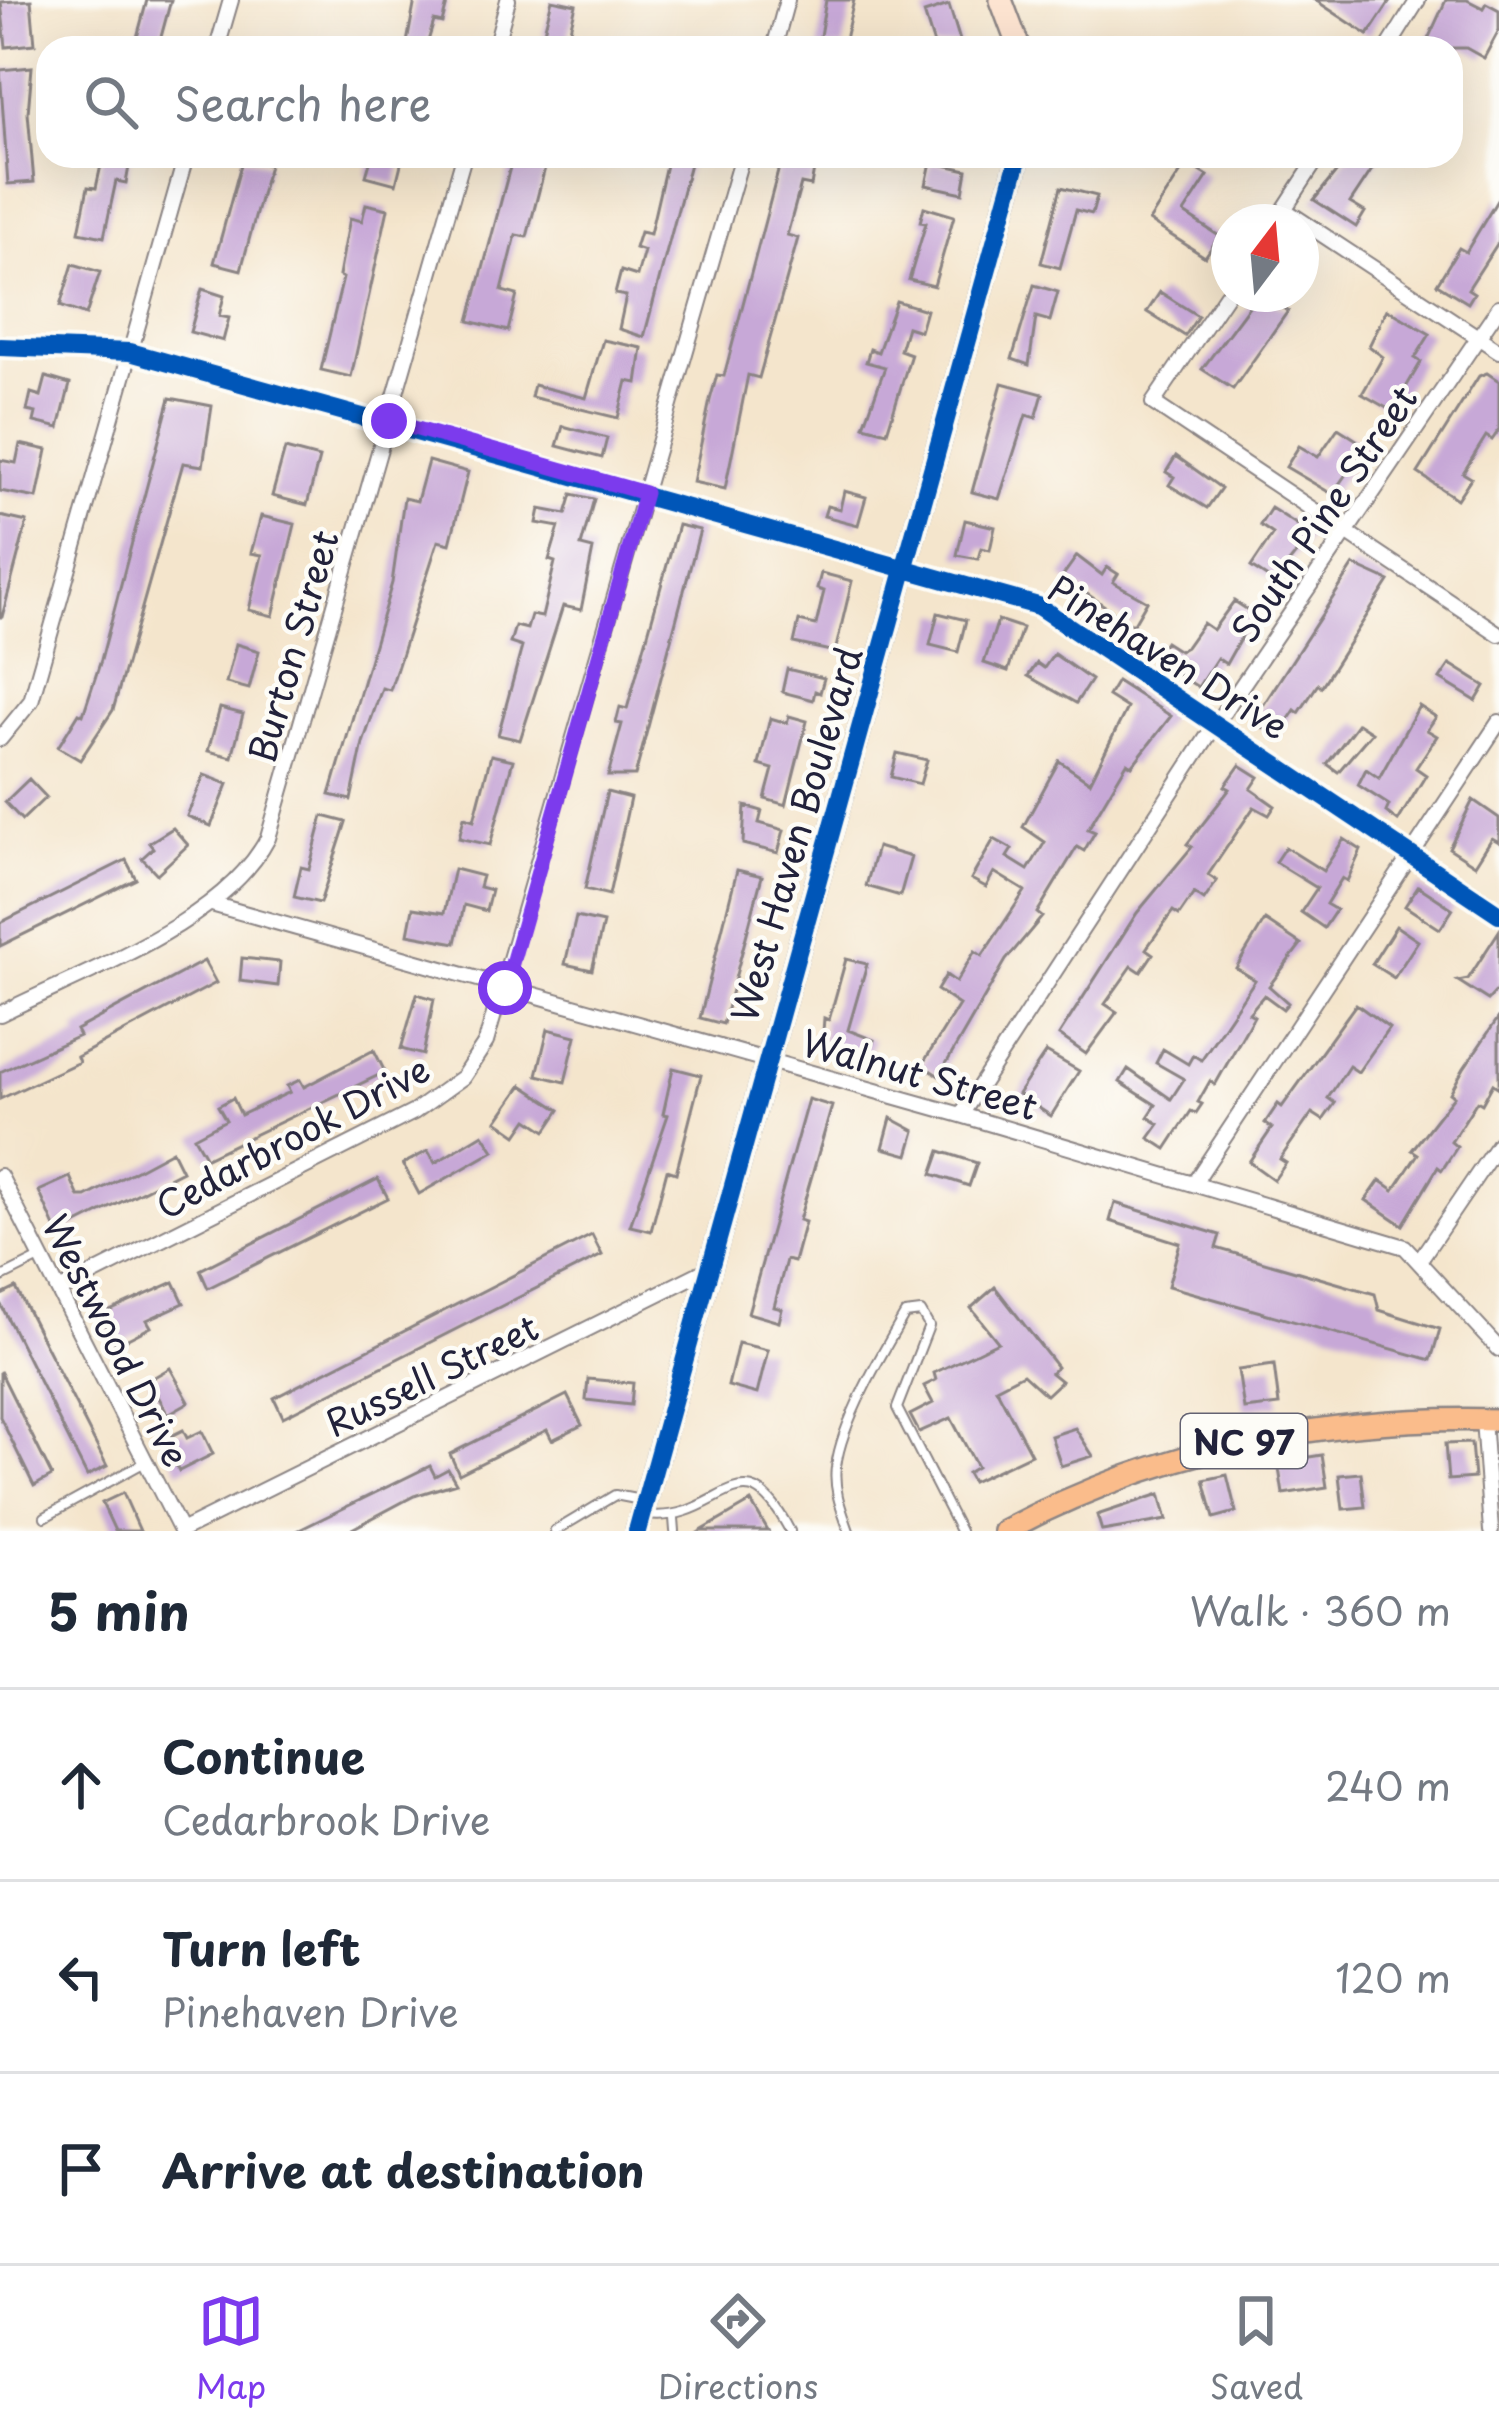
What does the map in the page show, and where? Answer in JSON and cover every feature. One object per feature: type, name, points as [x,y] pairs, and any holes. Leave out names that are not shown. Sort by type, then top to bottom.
[{"type":"main road","name":"NC 97","points":[[1004,1531],[1149,1467],[1243,1442],[1381,1421],[1491,1419]]},
{"type":"street","points":[[220,36],[231,0]]},
{"type":"street","points":[[498,36],[508,0]]},
{"type":"street","points":[[778,36],[788,0]]},
{"type":"street","points":[[1001,0],[1014,36]]},
{"type":"street","points":[[1396,36],[1418,0]]},
{"type":"street","points":[[0,739],[31,701],[183,168]]},
{"type":"street","name":"Burton Street","points":[[0,1014],[214,905],[257,860],[268,838],[461,168]]},
{"type":"street","name":"Cedarbrook Drive","points":[[59,1291],[414,1112],[463,1078],[486,1042],[739,168]]},
{"type":"street","name":"West Haven Boulevard","points":[[640,1515],[1016,168]]},
{"type":"street","points":[[1289,204],[1311,168]]},
{"type":"street","points":[[1319,239],[1499,352]]},
{"type":"street","name":"South Pine Street","points":[[962,1114],[1217,722],[1499,307]]},
{"type":"street","points":[[1215,312],[1153,403],[1499,634]]},
{"type":"street","name":"Pinehaven Drive","points":[[0,347],[130,352],[1038,606],[1499,914]]},
{"type":"street","points":[[1194,1183],[1499,722]]},
{"type":"street","name":"Walnut Street","points":[[214,905],[962,1114],[1405,1247],[1499,1349]]},
{"type":"street","points":[[1420,1258],[1499,1143]]},
{"type":"street","name":"Westwood Drive","points":[[0,1176],[181,1531]]},
{"type":"street","name":"Russell Street","points":[[181,1531],[706,1270]]},
{"type":"street","points":[[1491,1419],[1491,1531]]},
{"type":"lane","points":[[0,1278],[42,1257]]},
{"type":"lane","points":[[849,1531],[838,1498],[836,1467],[893,1335],[905,1314],[921,1312],[928,1325],[897,1408],[959,1531]]},
{"type":"lane","points":[[45,1517],[146,1462]]},
{"type":"lane","points":[[555,1531],[616,1496],[640,1515],[674,1518],[743,1484],[757,1485],[774,1499],[790,1531]]},
{"type":"lane","points":[[674,1518],[675,1531]]},
{"type":"building","points":[[31,0],[35,44],[6,47],[1,2]]},
{"type":"building","points":[[147,0],[171,0],[161,36],[137,36]]},
{"type":"building","points":[[415,0],[448,0],[442,23],[434,21],[430,36],[408,36]]},
{"type":"building","points":[[552,0],[576,5],[568,36],[543,35]]},
{"type":"building","points":[[826,0],[854,0],[846,36],[820,36]]},
{"type":"building","points":[[1315,0],[1391,0],[1368,35]]},
{"type":"building","points":[[1446,0],[1467,0],[1483,8],[1486,3],[1499,10],[1499,30],[1484,58],[1463,48],[1463,36],[1430,36]]},
{"type":"building","points":[[949,5],[959,36],[931,36],[924,13]]},
{"type":"building","points":[[32,67],[28,113],[34,182],[8,184],[0,70]]},
{"type":"building","points":[[100,168],[129,168],[126,183],[116,181],[104,237],[79,232],[88,187],[96,188]]},
{"type":"building","points":[[240,168],[268,168],[241,270],[214,263]]},
{"type":"building","points":[[368,168],[400,168],[396,184],[366,176]]},
{"type":"building","points":[[510,168],[545,168],[527,237],[516,235],[502,291],[517,295],[508,331],[469,321]]},
{"type":"building","points":[[665,168],[689,168],[644,337],[619,329],[626,296],[615,294],[621,271],[637,276],[644,251],[635,248],[640,232],[650,234]]},
{"type":"building","points":[[779,168],[814,168],[811,186],[801,184],[787,235],[798,238],[759,378],[748,375],[725,489],[693,482],[717,375],[724,376]]},
{"type":"building","points":[[930,168],[967,170],[963,193],[926,185]]},
{"type":"building","points":[[1184,168],[1208,176],[1184,213],[1211,231],[1211,248],[1205,257],[1149,221]]},
{"type":"building","points":[[1339,168],[1373,168],[1350,203],[1365,212],[1356,227],[1314,200]]},
{"type":"building","points":[[1061,187],[1097,196],[1092,214],[1076,210],[1060,268],[1041,263]]},
{"type":"building","points":[[1499,197],[1499,241],[1468,289],[1474,293],[1468,303],[1437,284],[1459,248],[1466,252]]},
{"type":"building","points":[[366,204],[388,209],[351,377],[321,370],[343,278],[339,276],[350,218],[362,221]]},
{"type":"building","points":[[924,207],[954,216],[934,286],[909,280],[926,223],[920,222]]},
{"type":"building","points":[[73,264],[100,272],[86,315],[60,306]]},
{"type":"building","points":[[1034,285],[1058,292],[1050,321],[1036,317],[1029,365],[1012,359]]},
{"type":"building","points":[[202,289],[224,296],[219,316],[229,318],[223,341],[190,332]]},
{"type":"building","points":[[1160,292],[1198,316],[1185,336],[1147,312]]},
{"type":"building","points":[[896,301],[926,310],[920,331],[907,327],[900,350],[911,354],[887,432],[864,426],[885,367],[866,362],[870,349],[878,352]]},
{"type":"building","points":[[1387,309],[1430,334],[1415,358],[1421,362],[1392,411],[1362,394],[1383,357],[1369,346]]},
{"type":"building","points":[[1245,312],[1287,312],[1233,389],[1202,369]]},
{"type":"building","points":[[603,340],[642,348],[637,383],[627,381],[618,418],[531,397],[534,385],[586,398]]},
{"type":"building","points":[[1487,373],[1499,381],[1499,430],[1492,440],[1486,436],[1463,473],[1471,478],[1457,499],[1418,473],[1479,376]]},
{"type":"building","points":[[46,377],[70,384],[59,428],[34,422],[36,413],[27,411],[31,393],[41,396]]},
{"type":"building","points":[[1002,383],[1043,394],[1036,418],[1026,415],[999,499],[972,492]]},
{"type":"building","points":[[170,398],[212,406],[203,466],[183,463],[113,710],[80,760],[58,747],[79,713],[83,715],[101,660]]},
{"type":"building","points":[[563,426],[607,438],[602,458],[557,446]]},
{"type":"building","points":[[1338,428],[1366,446],[1332,494],[1286,467],[1299,446],[1318,457]]},
{"type":"building","points":[[20,444],[47,450],[37,498],[0,491],[0,460],[16,463]]},
{"type":"building","points":[[285,449],[319,458],[307,505],[272,496]]},
{"type":"building","points":[[1176,456],[1221,488],[1207,508],[1169,485],[1174,477],[1166,472]]},
{"type":"building","points":[[428,461],[468,472],[450,544],[438,541],[390,690],[382,688],[363,743],[351,800],[330,795],[392,583],[404,498],[417,501]]},
{"type":"building","points":[[844,491],[866,497],[858,525],[824,516],[827,506],[840,509]]},
{"type":"building","points":[[572,494],[594,499],[581,546],[593,549],[581,610],[563,606],[520,740],[498,735],[522,647],[510,643],[515,626],[527,629],[531,615],[542,617],[555,562],[549,560],[559,527],[537,523],[540,509],[566,514]]},
{"type":"building","points":[[1271,508],[1312,534],[1274,582],[1251,567],[1273,534],[1260,525]]},
{"type":"building","points":[[0,516],[27,522],[2,617],[0,617]]},
{"type":"building","points":[[261,516],[295,524],[273,616],[249,610],[262,555],[251,553]]},
{"type":"building","points":[[965,520],[995,527],[990,550],[981,548],[978,559],[957,555]]},
{"type":"building","points":[[678,525],[700,530],[635,776],[608,776],[622,724],[616,723],[620,707],[627,709]]},
{"type":"building","points":[[1077,556],[1102,575],[1107,567],[1118,574],[1113,582],[1147,601],[1133,625],[1062,577]]},
{"type":"building","points":[[1354,565],[1389,581],[1321,687],[1318,684],[1299,713],[1295,710],[1277,737],[1253,721]]},
{"type":"building","points":[[821,573],[852,581],[835,652],[794,643],[799,621],[816,625],[824,591],[817,589]]},
{"type":"building","points":[[1234,601],[1254,614],[1226,664],[1217,658],[1198,687],[1165,666],[1168,661],[1157,654],[1165,642],[1179,651],[1186,647],[1203,623],[1213,630]]},
{"type":"building","points":[[938,613],[966,620],[958,652],[930,645]]},
{"type":"building","points":[[998,620],[1022,628],[1008,671],[984,663]]},
{"type":"building","points":[[236,644],[259,651],[249,689],[226,683]]},
{"type":"building","points":[[1054,654],[1091,680],[1076,703],[1028,676],[1037,663],[1044,668]]},
{"type":"building","points":[[1450,664],[1485,686],[1476,701],[1440,679]]},
{"type":"building","points":[[787,669],[824,678],[820,693],[815,691],[813,700],[782,692]]},
{"type":"building","points":[[1117,681],[1171,716],[1132,766],[1127,763],[1088,829],[1095,832],[1084,851],[1077,847],[1037,913],[1042,917],[1006,960],[939,1076],[922,1065],[959,1005],[937,990],[946,975],[956,982],[975,951],[982,956],[1025,891],[994,872],[986,887],[971,879],[994,839],[1012,849],[1007,857],[1028,870],[1045,842],[1023,827],[1059,761],[1090,782],[1127,708],[1108,696]]},
{"type":"building","points":[[1419,706],[1436,717],[1427,730],[1437,736],[1416,768],[1426,775],[1398,821],[1386,812],[1389,805],[1358,785],[1366,769],[1379,778]]},
{"type":"building","points":[[220,708],[243,714],[232,757],[208,751]]},
{"type":"building","points":[[789,716],[807,721],[786,805],[765,799],[773,769],[759,765],[770,718],[787,723]]},
{"type":"building","points":[[1358,723],[1372,732],[1338,772],[1327,764]]},
{"type":"building","points":[[897,753],[927,760],[920,784],[891,777]]},
{"type":"building","points":[[491,755],[513,760],[490,845],[459,838],[464,817],[474,820]]},
{"type":"building","points":[[1240,765],[1259,777],[1251,789],[1275,806],[1269,815],[1254,807],[1208,875],[1217,881],[1204,900],[1194,893],[1179,915],[1173,911],[1146,949],[1153,954],[1141,972],[1132,966],[1105,1004],[1117,1012],[1086,1054],[1059,1035],[1137,913],[1192,847],[1187,844],[1230,789],[1225,786]]},
{"type":"building","points":[[204,775],[228,784],[211,826],[187,816]]},
{"type":"building","points":[[29,779],[46,797],[22,820],[5,802]]},
{"type":"building","points":[[607,792],[630,798],[609,895],[585,889]]},
{"type":"building","points":[[1473,800],[1499,818],[1499,842],[1492,838],[1475,865],[1449,848]]},
{"type":"building","points":[[745,806],[762,811],[759,823],[784,830],[778,853],[743,844]]},
{"type":"building","points":[[323,816],[346,822],[320,903],[294,897],[301,867],[309,869]]},
{"type":"building","points":[[173,828],[188,845],[157,874],[142,858],[153,848],[149,843]]},
{"type":"building","points":[[1344,839],[1361,850],[1347,881],[1342,878],[1326,904],[1336,910],[1324,928],[1301,912],[1317,888],[1275,862],[1285,847],[1323,871]]},
{"type":"building","points":[[877,847],[911,857],[900,896],[866,886]]},
{"type":"building","points":[[126,860],[136,879],[0,946],[0,923]]},
{"type":"building","points":[[454,869],[482,876],[479,887],[491,890],[486,911],[464,905],[456,943],[408,934],[413,908],[444,913]]},
{"type":"building","points":[[737,870],[762,876],[723,1024],[700,1018]]},
{"type":"building","points":[[1418,886],[1453,909],[1440,929],[1405,906]]},
{"type":"building","points":[[576,917],[603,923],[592,970],[565,964]]},
{"type":"building","points":[[1265,920],[1301,944],[1269,986],[1288,1003],[1283,1009],[1264,995],[1249,1013],[1254,1016],[1215,1085],[1210,1081],[1198,1102],[1202,1104],[1196,1113],[1191,1111],[1166,1149],[1149,1138],[1159,1124],[1148,1117],[1156,1105],[1120,1082],[1128,1069],[1171,1099],[1184,1079],[1156,1063],[1163,1049],[1188,1064],[1193,1055],[1201,1060],[1255,980],[1236,968]]},
{"type":"building","points":[[1396,926],[1418,941],[1394,978],[1372,964]]},
{"type":"building","points":[[1499,931],[1499,988],[1488,1000],[1458,981],[1468,979]]},
{"type":"building","points":[[242,958],[280,962],[278,986],[240,981]]},
{"type":"building","points":[[846,959],[867,964],[848,1030],[874,1040],[869,1054],[822,1046],[824,1018],[829,1020]]},
{"type":"building","points":[[204,961],[216,983],[77,1057],[79,1062],[0,1099],[0,1072],[79,1036],[76,1030]]},
{"type":"building","points":[[417,994],[434,999],[423,1055],[401,1049]]},
{"type":"building","points":[[1356,1004],[1389,1028],[1358,1072],[1349,1066],[1328,1098],[1335,1103],[1323,1120],[1312,1113],[1280,1159],[1286,1163],[1274,1180],[1249,1162],[1272,1128],[1265,1123],[1278,1104],[1282,1107]]},
{"type":"building","points":[[1499,1017],[1499,1088],[1493,1084],[1482,1104],[1477,1101],[1451,1142],[1457,1147],[1442,1170],[1438,1167],[1403,1225],[1366,1200],[1380,1180],[1394,1190],[1418,1154],[1412,1150],[1454,1096],[1450,1093],[1464,1068]]},
{"type":"building","points":[[548,1029],[576,1036],[565,1082],[537,1075]]},
{"type":"building","points":[[374,1050],[385,1072],[206,1158],[194,1137],[226,1120],[218,1106],[233,1098],[241,1115],[290,1092],[287,1086],[300,1080],[304,1087]]},
{"type":"building","points":[[1046,1052],[1079,1071],[1051,1116],[1018,1094]]},
{"type":"building","points":[[673,1068],[701,1075],[676,1173],[667,1170],[651,1231],[630,1226],[668,1115],[663,1114]]},
{"type":"building","points":[[522,1085],[560,1110],[546,1131],[528,1119],[517,1135],[497,1121]]},
{"type":"building","points":[[808,1099],[832,1106],[799,1220],[805,1222],[794,1262],[786,1260],[774,1307],[782,1309],[779,1322],[748,1313]]},
{"type":"building","points":[[891,1118],[915,1131],[908,1155],[883,1148]]},
{"type":"building","points":[[483,1134],[494,1151],[419,1194],[403,1164],[428,1151],[435,1163]]},
{"type":"building","points":[[172,1151],[182,1171],[58,1234],[39,1191],[70,1177],[79,1197],[86,1197]]},
{"type":"building","points":[[940,1151],[977,1163],[969,1186],[932,1174]]},
{"type":"building","points":[[378,1179],[388,1198],[208,1288],[200,1270]]},
{"type":"building","points":[[1115,1203],[1220,1235],[1216,1248],[1375,1294],[1379,1310],[1440,1329],[1431,1360],[1168,1286],[1180,1243],[1110,1221]]},
{"type":"building","points":[[592,1235],[602,1255],[283,1417],[274,1398]]},
{"type":"building","points":[[174,1282],[184,1303],[147,1320],[151,1327],[116,1345],[101,1315]]},
{"type":"building","points":[[995,1287],[1057,1367],[1051,1373],[1061,1381],[1046,1395],[1023,1374],[996,1388],[1031,1454],[972,1482],[967,1473],[977,1467],[951,1418],[919,1432],[910,1415],[933,1403],[924,1386],[936,1380],[934,1373],[998,1342],[971,1308]]},
{"type":"building","points":[[16,1288],[107,1466],[87,1476],[0,1303],[0,1296]]},
{"type":"building","points":[[738,1343],[768,1350],[757,1394],[728,1386]]},
{"type":"building","points":[[1274,1365],[1279,1405],[1244,1409],[1238,1370]]},
{"type":"building","points":[[170,1368],[189,1402],[168,1414],[149,1380]]},
{"type":"building","points":[[0,1371],[52,1476],[34,1486],[0,1417]]},
{"type":"building","points":[[588,1379],[633,1383],[631,1405],[586,1400]]},
{"type":"building","points":[[567,1395],[582,1425],[552,1440],[547,1430],[459,1474],[450,1454]]},
{"type":"building","points":[[1075,1428],[1093,1456],[1061,1466],[1051,1436]]},
{"type":"building","points":[[183,1430],[187,1438],[202,1431],[213,1454],[179,1471],[163,1440]]},
{"type":"building","points":[[1471,1443],[1474,1478],[1448,1480],[1445,1444]]},
{"type":"building","points":[[1322,1455],[1327,1487],[1283,1494],[1278,1462]]},
{"type":"building","points":[[430,1466],[435,1476],[448,1469],[456,1483],[414,1496],[348,1531],[297,1531]]},
{"type":"building","points":[[1361,1473],[1365,1507],[1343,1509],[1339,1475]]},
{"type":"building","points":[[1227,1475],[1236,1512],[1214,1518],[1204,1480]]},
{"type":"building","points":[[123,1493],[140,1531],[115,1531],[102,1503]]},
{"type":"building","points":[[1160,1494],[1167,1520],[1102,1531],[1097,1515]]},
{"type":"building","points":[[751,1502],[768,1531],[701,1531]]},
{"type":"cycle path","points":[[637,1531],[1016,168]]},
{"type":"cycle path","points":[[0,347],[130,352],[1038,606],[1499,914]]},
{"type":"route","points":[[389,421],[645,493],[505,988]]}]
